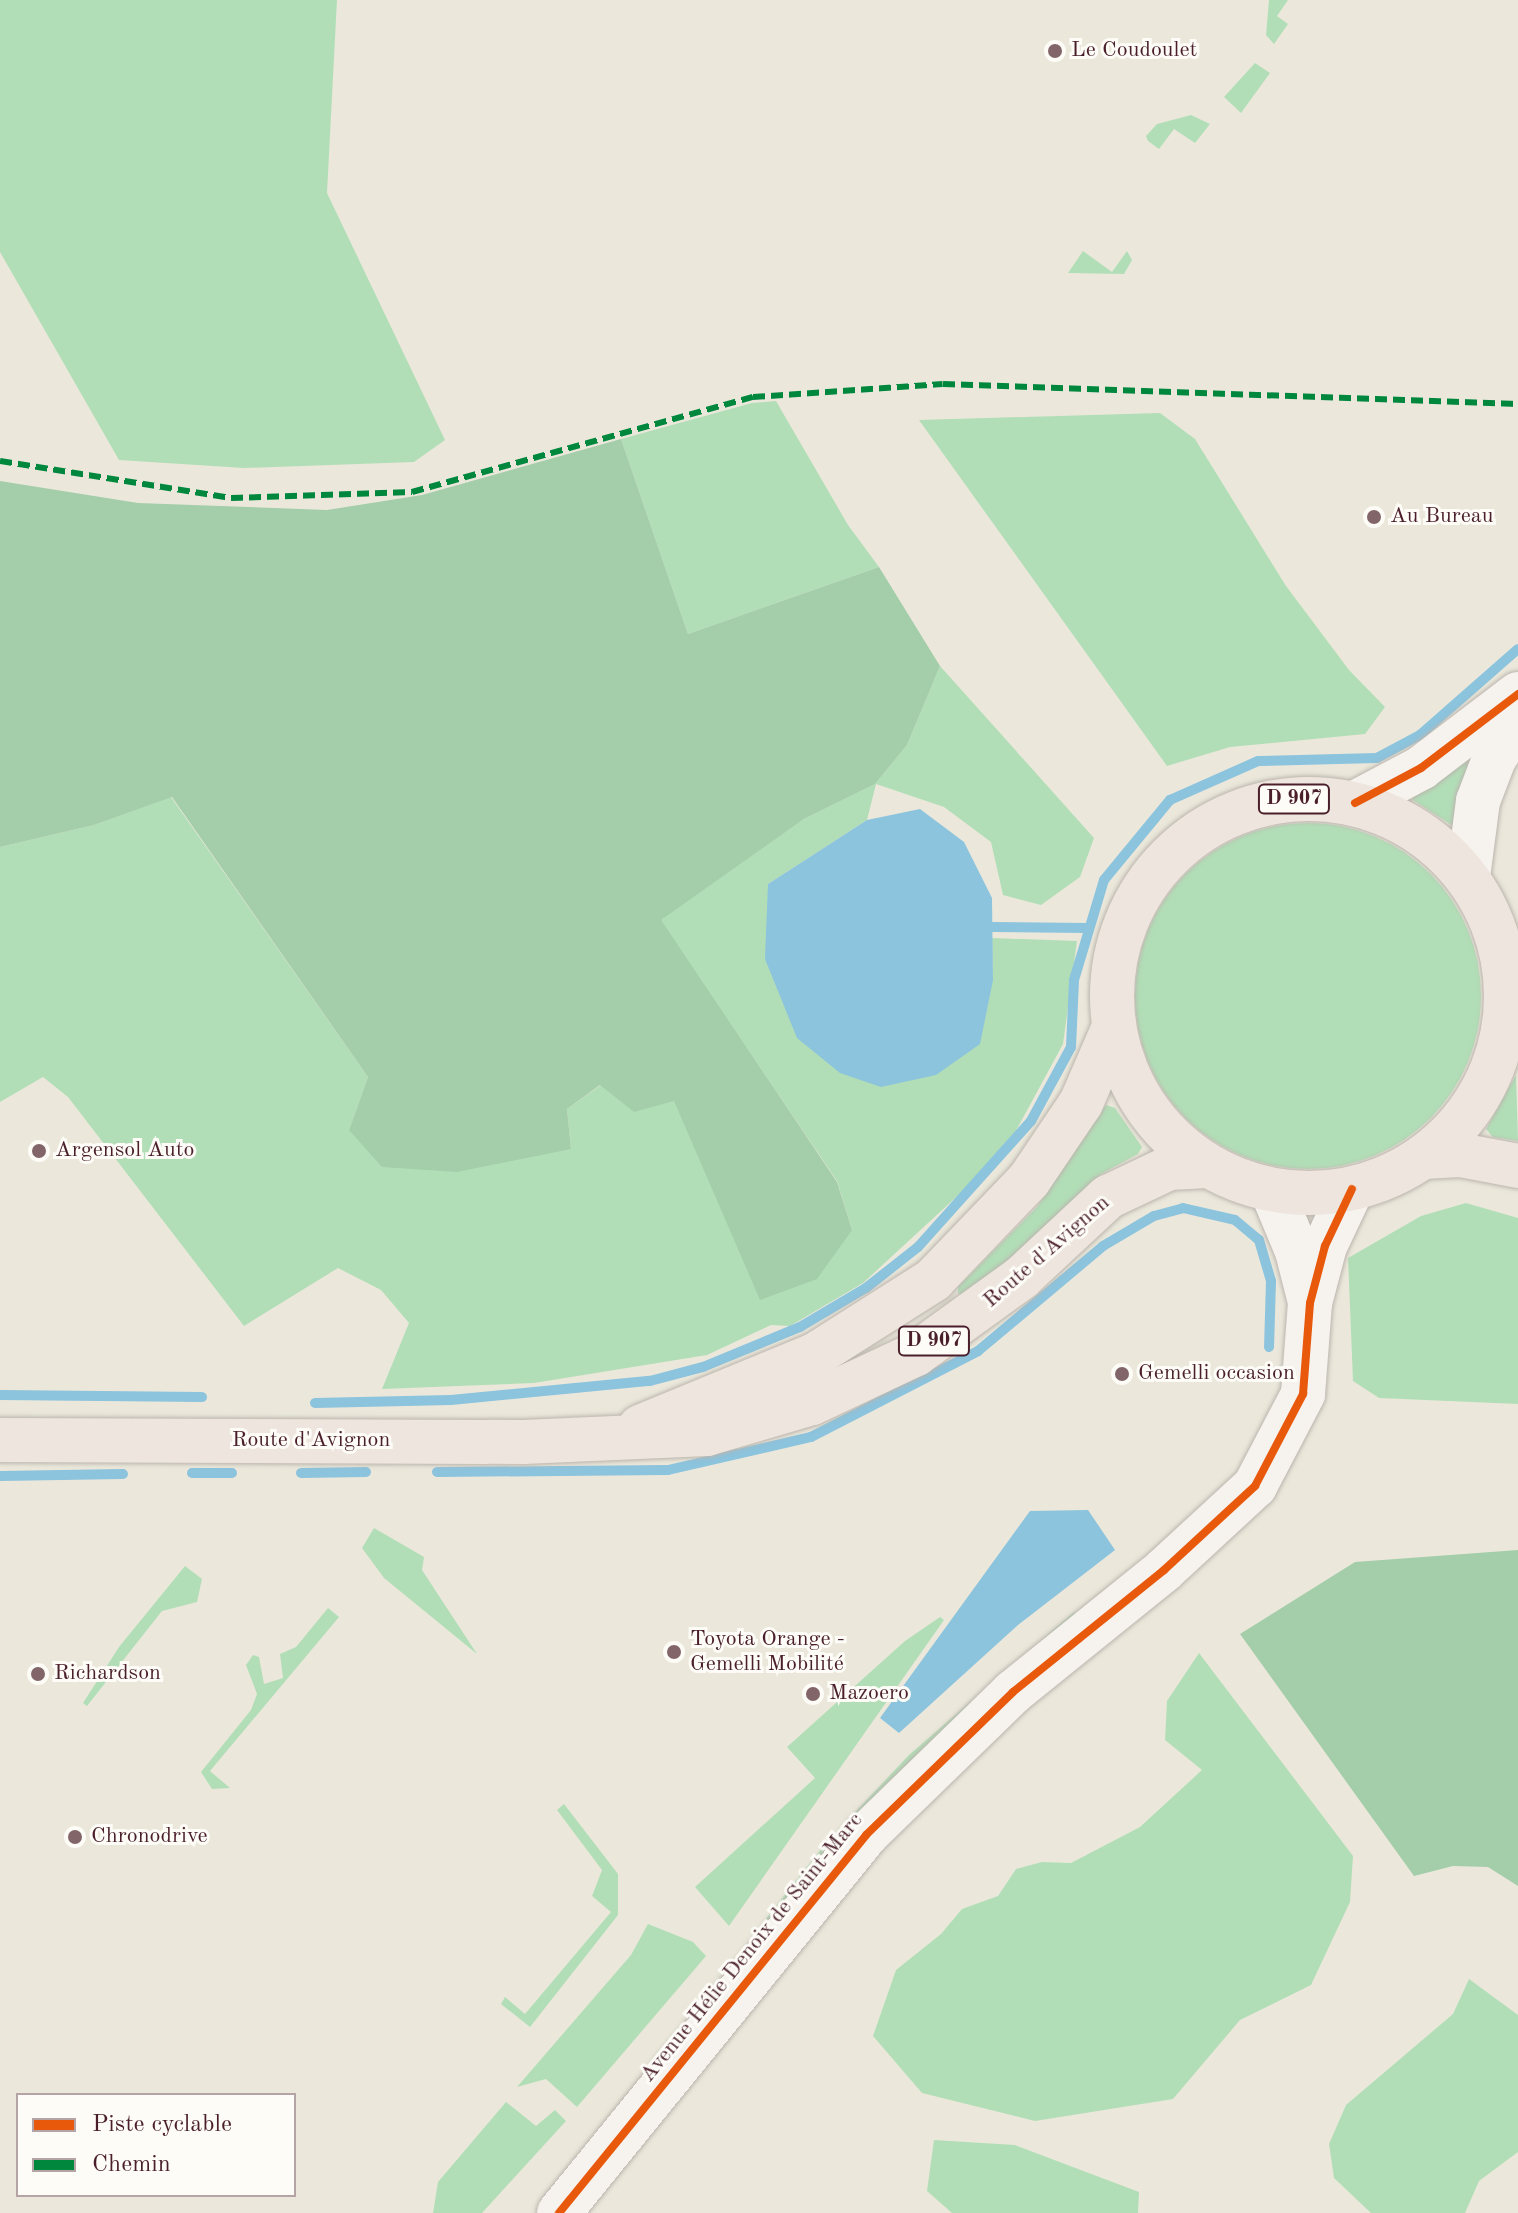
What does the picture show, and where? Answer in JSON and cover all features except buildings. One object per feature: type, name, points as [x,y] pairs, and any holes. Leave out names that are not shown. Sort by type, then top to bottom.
[{"type":"main road","name":"D 907","points":[[1307,798],[1355,803],[1418,830],[1468,877],[1497,934],[1512,1007],[1484,1088],[1457,1126],[1423,1157],[1352,1189],[1272,1191],[1207,1166],[1173,1140],[1145,1108],[1125,1070],[1113,1029],[1111,980],[1121,933],[1142,889],[1174,851],[1213,823],[1258,804],[1307,798]]},
{"type":"main road","name":"Route d'Avignon","points":[[621,1435],[815,1355],[933,1280],[1029,1180],[1081,1103],[1113,1029]]},
{"type":"main road","name":"D 907","points":[[1423,1157],[1460,1155],[1518,1166]]},
{"type":"main road","name":"Route d'Avignon","points":[[0,1440],[523,1442],[621,1435],[707,1434],[812,1403],[916,1354],[970,1318],[1108,1197],[1135,1180],[1169,1168],[1207,1166]]},
{"type":"street","points":[[1355,803],[1421,768],[1518,694]]},
{"type":"street","points":[[1468,877],[1478,801],[1494,759],[1518,721]]},
{"type":"street","name":"Avenue Hélie Denoix de Saint-Marc","points":[[559,2213],[866,1835],[1013,1692],[1164,1570],[1255,1486],[1303,1394],[1310,1303],[1325,1246],[1352,1189]]},
{"type":"street","name":"Avenue Hélie Denoix de Saint-Marc","points":[[1272,1191],[1297,1251],[1310,1303]]},
{"type":"green space","points":[[0,0],[337,0],[327,193],[445,440],[414,462],[244,468],[119,460],[0,252]]},
{"type":"green space","points":[[1269,0],[1288,0],[1277,16],[1288,24],[1274,44],[1266,35]]},
{"type":"green space","points":[[1255,63],[1270,73],[1241,113],[1224,97]]},
{"type":"green space","points":[[1191,115],[1210,124],[1195,143],[1174,129],[1159,149],[1148,141],[1146,136],[1157,124]]},
{"type":"green space","points":[[1083,251],[1112,272],[1127,251],[1132,260],[1124,274],[1068,273]]},
{"type":"green space","points":[[776,401],[848,525],[879,567],[688,634],[621,439],[752,403]]},
{"type":"green space","points":[[1160,413],[1195,439],[1286,586],[1349,670],[1385,707],[1365,734],[1230,747],[1167,766],[919,420]]},
{"type":"green space","points":[[621,439],[688,634],[879,567],[940,666],[907,745],[875,784],[804,819],[661,920],[837,1182],[852,1230],[817,1279],[760,1300],[674,1101],[634,1112],[600,1085],[567,1109],[571,1149],[457,1172],[382,1167],[349,1130],[368,1077],[172,797],[94,825],[0,847],[0,481],[138,503],[327,510],[422,495]]},
{"type":"green space","points":[[940,666],[1094,838],[1080,877],[1041,905],[1003,895],[991,842],[944,807],[876,784],[867,820],[768,884],[993,980],[992,938],[1077,941],[1063,1044],[1004,1153],[863,1283],[790,1326],[771,1325],[707,1355],[534,1383],[382,1389],[409,1323],[381,1290],[338,1268],[244,1326],[68,1097],[43,1077],[0,1102],[0,847],[94,825],[171,797],[368,1077],[349,1130],[571,1149],[567,1109],[601,1085],[674,1101],[852,1230],[837,1181],[660,920],[804,819],[875,784],[907,745]]},
{"type":"green space","points":[[1480,743],[1453,826],[1413,800],[1411,793]]},
{"type":"green space","points":[[1308,823],[1342,827],[1374,836],[1418,862],[1442,886],[1468,930],[1477,962],[1481,996],[1477,1030],[1468,1062],[1442,1106],[1418,1130],[1374,1156],[1342,1165],[1308,1169],[1274,1165],[1242,1156],[1198,1130],[1174,1106],[1148,1062],[1139,1030],[1135,996],[1139,962],[1148,930],[1174,886],[1198,862],[1242,836],[1274,827]]},
{"type":"green space","points":[[1516,1075],[1518,1141],[1493,1137],[1486,1129]]},
{"type":"green space","points":[[1106,1105],[1115,1108],[1142,1147],[1138,1154],[1101,1174],[1014,1256],[963,1296],[958,1293],[958,1287],[1037,1207]]},
{"type":"green space","points":[[1466,1203],[1518,1218],[1518,1404],[1379,1398],[1353,1381],[1348,1258],[1421,1216]]},
{"type":"green space","points":[[374,1528],[424,1557],[422,1570],[477,1654],[384,1578],[362,1548]]},
{"type":"green space","points":[[1518,1550],[1518,1886],[1488,1867],[1453,1866],[1414,1876],[1240,1634],[1355,1562]]},
{"type":"green space","points":[[185,1566],[202,1579],[197,1602],[162,1611],[87,1706],[83,1703],[119,1647]]},
{"type":"green space","points":[[328,1608],[339,1617],[210,1771],[230,1788],[212,1789],[201,1772],[251,1710],[257,1694],[246,1665],[253,1655],[259,1657],[264,1684],[283,1678],[280,1654],[296,1647]]},
{"type":"green space","points":[[1074,1612],[1079,1619],[770,1924],[765,1920],[826,1843],[909,1755]]},
{"type":"green space","points":[[940,1617],[944,1620],[729,1926],[695,1887],[815,1778],[787,1747],[905,1641]]},
{"type":"green space","points":[[1199,1653],[1353,1856],[1350,1902],[1311,1985],[1240,2020],[1173,2099],[1035,2121],[922,2093],[873,2036],[896,1970],[941,1934],[962,1909],[998,1896],[1016,1869],[1042,1862],[1071,1863],[1140,1827],[1202,1770],[1165,1740],[1167,1701]]},
{"type":"green space","points":[[564,1804],[618,1874],[618,1915],[530,2027],[501,2004],[505,1997],[525,2014],[611,1912],[592,1896],[602,1870],[557,1810]]},
{"type":"green space","points":[[648,1924],[693,1942],[706,1956],[577,2107],[546,2079],[517,2087],[631,1955]]},
{"type":"green space","points":[[1469,1979],[1518,2015],[1518,2152],[1479,2181],[1465,2213],[1371,2213],[1334,2178],[1329,2144],[1346,2105],[1453,2014]]},
{"type":"green space","points":[[506,2102],[536,2126],[555,2110],[566,2121],[482,2213],[433,2213],[438,2182]]},
{"type":"green space","points":[[934,2140],[1015,2145],[1139,2192],[1138,2213],[952,2213],[927,2191]]},
{"type":"water","points":[[920,809],[964,842],[992,898],[993,980],[980,1044],[936,1075],[881,1087],[840,1073],[797,1038],[765,959],[768,884],[867,820]]},
{"type":"water","points":[[1088,1510],[1115,1550],[1018,1625],[899,1733],[880,1718],[1030,1511]]},
{"type":"waterway","points":[[315,1403],[451,1400],[650,1381],[703,1367],[800,1327],[866,1288],[918,1247],[1031,1121],[1071,1047],[1074,980],[1104,880],[1170,800],[1258,761],[1377,758],[1420,735],[1518,649]]},
{"type":"waterway","points":[[992,927],[1088,928]]},
{"type":"waterway","points":[[437,1472],[668,1470],[811,1437],[978,1351],[1103,1246],[1154,1216],[1183,1208],[1235,1220],[1259,1240],[1271,1281],[1269,1347]]},
{"type":"waterway","points":[[0,1395],[202,1397]]},
{"type":"waterway","points":[[301,1473],[366,1472]]},
{"type":"waterway","points":[[192,1473],[232,1473]]},
{"type":"waterway","points":[[0,1476],[123,1474]]},
{"type":"marked path","points":[[0,461],[231,498],[412,492],[753,397],[943,384],[1518,404]]},
{"type":"cycle path","points":[[1355,803],[1421,768],[1518,694]]},
{"type":"cycle path","points":[[559,2213],[866,1835],[1013,1692],[1164,1570],[1255,1486],[1303,1394],[1310,1303],[1325,1246],[1352,1189]]},
{"type":"place","name":"Le Coudoulet","points":[[1055,51]]},
{"type":"place","name":"Au Bureau","points":[[1374,517]]},
{"type":"place","name":"Argensol Auto","points":[[39,1151]]},
{"type":"place","name":"Gemelli occasion","points":[[1122,1374]]},
{"type":"place","name":"Toyota Orange - Gemelli Mobilité","points":[[674,1652]]},
{"type":"place","name":"Richardson","points":[[38,1674]]},
{"type":"place","name":"Mazoero","points":[[813,1694]]},
{"type":"place","name":"Chronodrive","points":[[75,1837]]}]
